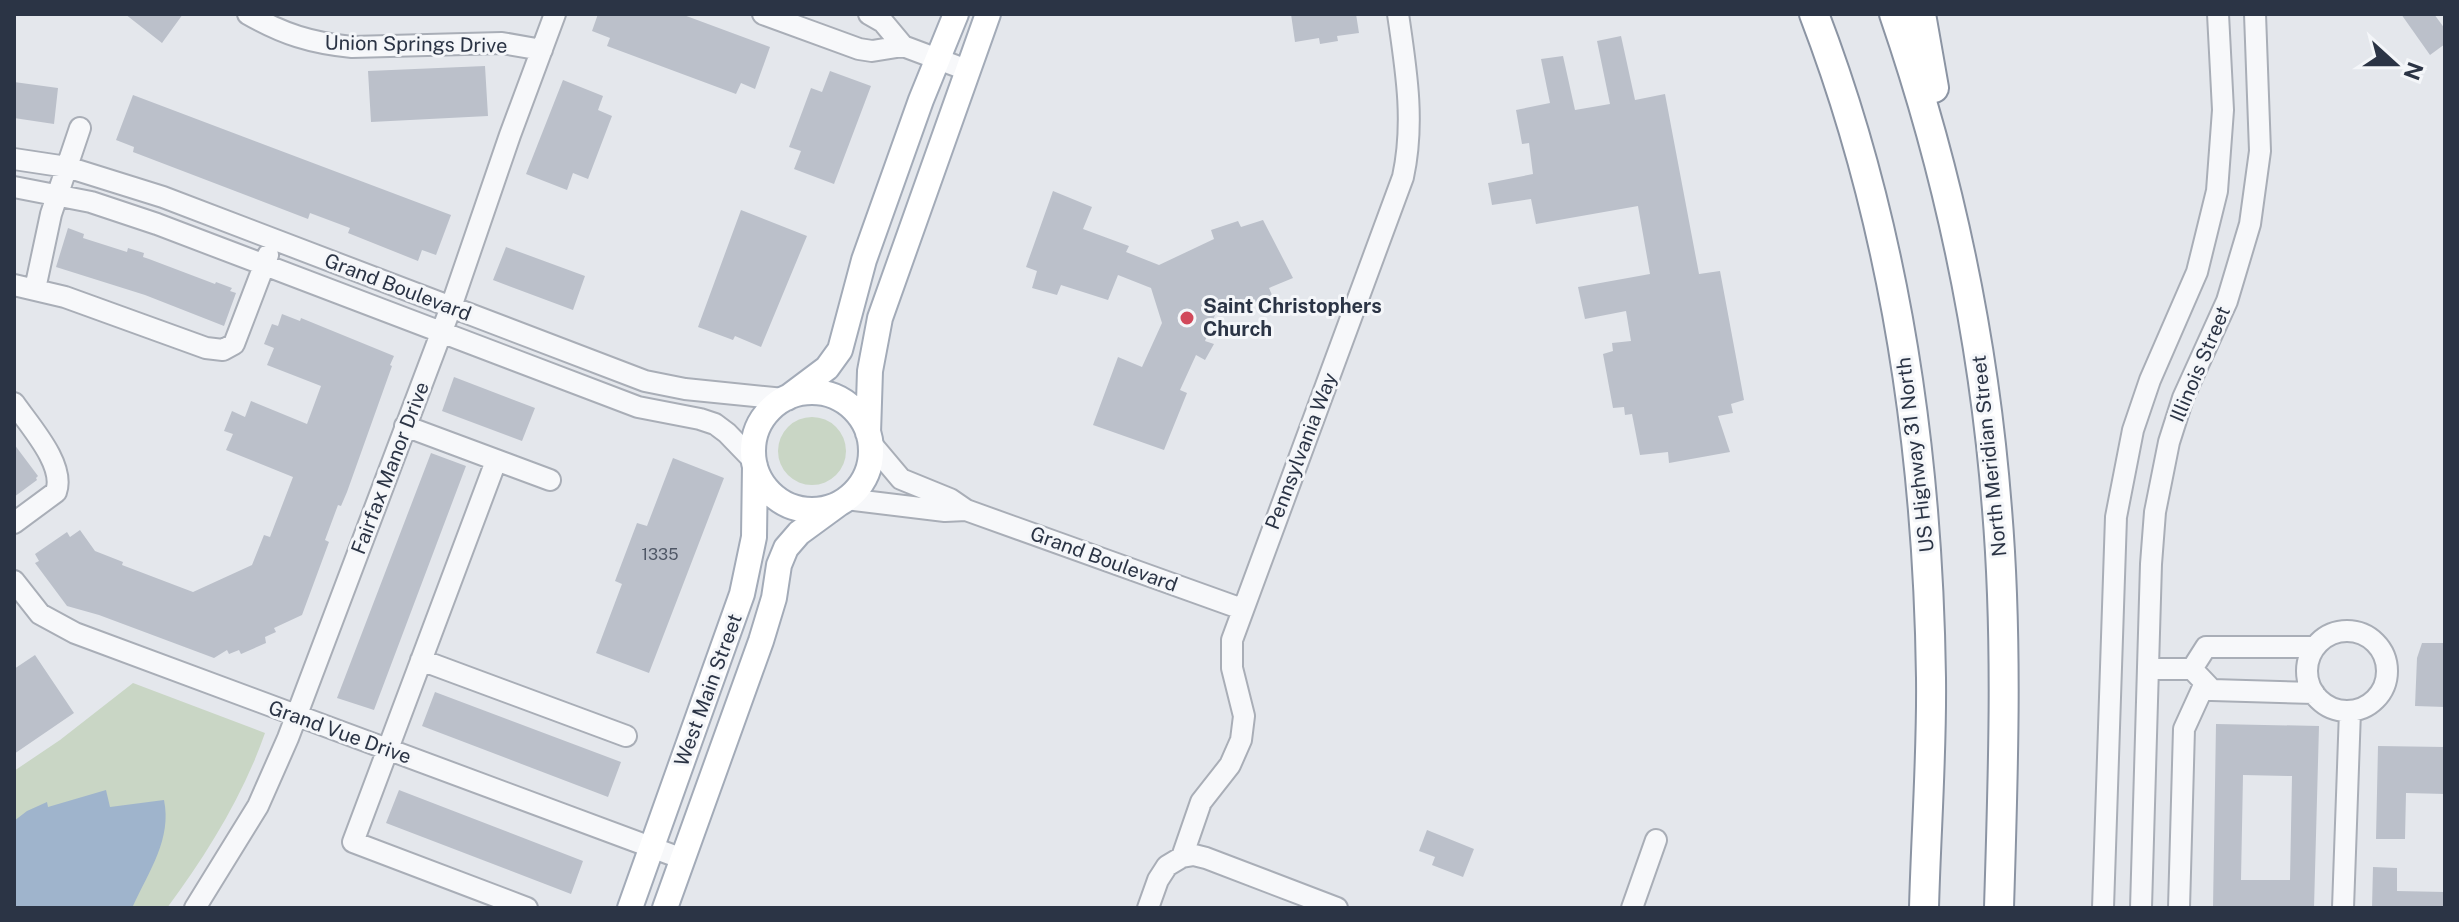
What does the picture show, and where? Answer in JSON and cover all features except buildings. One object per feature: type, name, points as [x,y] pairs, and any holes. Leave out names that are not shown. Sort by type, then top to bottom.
[{"type":"highway","name":"US Highway 31 North","points":[[1814,14],[1838,79],[1875,210],[1895,303],[1916,447],[1928,568],[1931,668],[1924,908]]},
{"type":"highway","name":"North Meridian Street","points":[[1894,14],[1932,134],[1957,231],[1981,361],[1998,510],[2004,645],[1999,908]]},
{"type":"highway","points":[[1921,14],[1957,231]]},
{"type":"main road","points":[[956,14],[861,269],[843,344],[827,368],[771,409],[755,437],[754,464],[767,489],[785,503],[806,510],[818,510],[843,501],[865,477],[869,463],[870,371],[880,318],[988,14]]},
{"type":"main road","points":[[785,399],[811,392],[838,398],[853,409],[869,437]]},
{"type":"main road","name":"West Main Street","points":[[630,908],[745,585],[754,532],[754,464]]},
{"type":"main road","name":"West Main Street","points":[[665,908],[761,641],[784,553],[799,533],[843,501]]},
{"type":"street","name":"Union Springs Drive","points":[[248,14],[294,38],[327,45],[502,43],[542,50]]},
{"type":"street","name":"Fairfax Manor Drive","points":[[195,908],[258,806],[297,716],[451,307],[555,14]]},
{"type":"street","points":[[763,14],[859,49],[872,51],[903,46]]},
{"type":"street","points":[[869,14],[883,22],[903,46],[967,70]]},
{"type":"street","name":"Pennsylvania Way","points":[[1182,857],[1201,802],[1230,765],[1241,740],[1244,716],[1232,668],[1232,640],[1403,177],[1409,153],[1410,124],[1398,14]]},
{"type":"street","name":"Illinois Street","points":[[2103,908],[2116,517],[2137,416],[2197,272],[2214,204],[2223,110],[2218,14]]},
{"type":"street","name":"Illinois Street","points":[[2141,908],[2152,540],[2164,465],[2183,398],[2227,301],[2244,247],[2253,203],[2261,125],[2255,14]]},
{"type":"street","points":[[35,289],[57,196],[80,128]]},
{"type":"street","name":"Grand Boulevard","points":[[14,159],[67,167],[163,197],[645,381],[685,389],[785,399]]},
{"type":"street","name":"Grand Boulevard","points":[[14,187],[114,209],[638,407],[707,421],[727,433],[754,464]]},
{"type":"street","points":[[14,285],[65,297],[206,348],[223,350],[234,344],[274,240]]},
{"type":"street","points":[[14,403],[48,453],[60,477],[56,492],[14,523]]},
{"type":"street","points":[[405,426],[550,480]]},
{"type":"street","name":"Grand Boulevard","points":[[869,437],[901,479],[950,499],[966,510],[1242,609]]},
{"type":"street","points":[[496,461],[353,842],[527,908]]},
{"type":"street","name":"Grand Boulevard","points":[[843,501],[945,511],[966,510]]},
{"type":"street","name":"Grand Vue Drive","points":[[14,581],[40,614],[54,624],[683,859]]},
{"type":"street","points":[[2351,631],[2364,635],[2375,643],[2383,655],[2386,679],[2381,691],[2373,701],[2350,711],[2326,706],[2314,693],[2307,674],[2308,660],[2314,647],[2324,637],[2337,632],[2351,631]]},
{"type":"street","points":[[2179,908],[2184,729],[2206,647],[2314,647]]},
{"type":"street","points":[[421,660],[626,736]]},
{"type":"street","points":[[2148,669],[2198,676],[2212,690],[2314,693]]},
{"type":"street","points":[[2343,908],[2350,711]]},
{"type":"street","points":[[1632,908],[1656,840]]},
{"type":"street","points":[[1148,908],[1167,866],[1182,857],[1194,855],[1337,908]]},
{"type":"green space","points":[[805,417],[819,417],[831,422],[841,432],[846,451],[841,470],[831,480],[819,485],[805,485],[793,480],[783,470],[778,458],[778,444],[783,432],[793,422]]},
{"type":"green space","points":[[133,683],[265,733],[235,802],[210,846],[167,908],[14,908],[14,771],[60,740]]},
{"type":"water","points":[[106,790],[110,807],[164,800],[166,814],[162,841],[133,906],[14,908],[14,821],[47,802],[48,807]]},
{"type":"place","name":"Saint Christophers Church","points":[[1187,318]]}]
